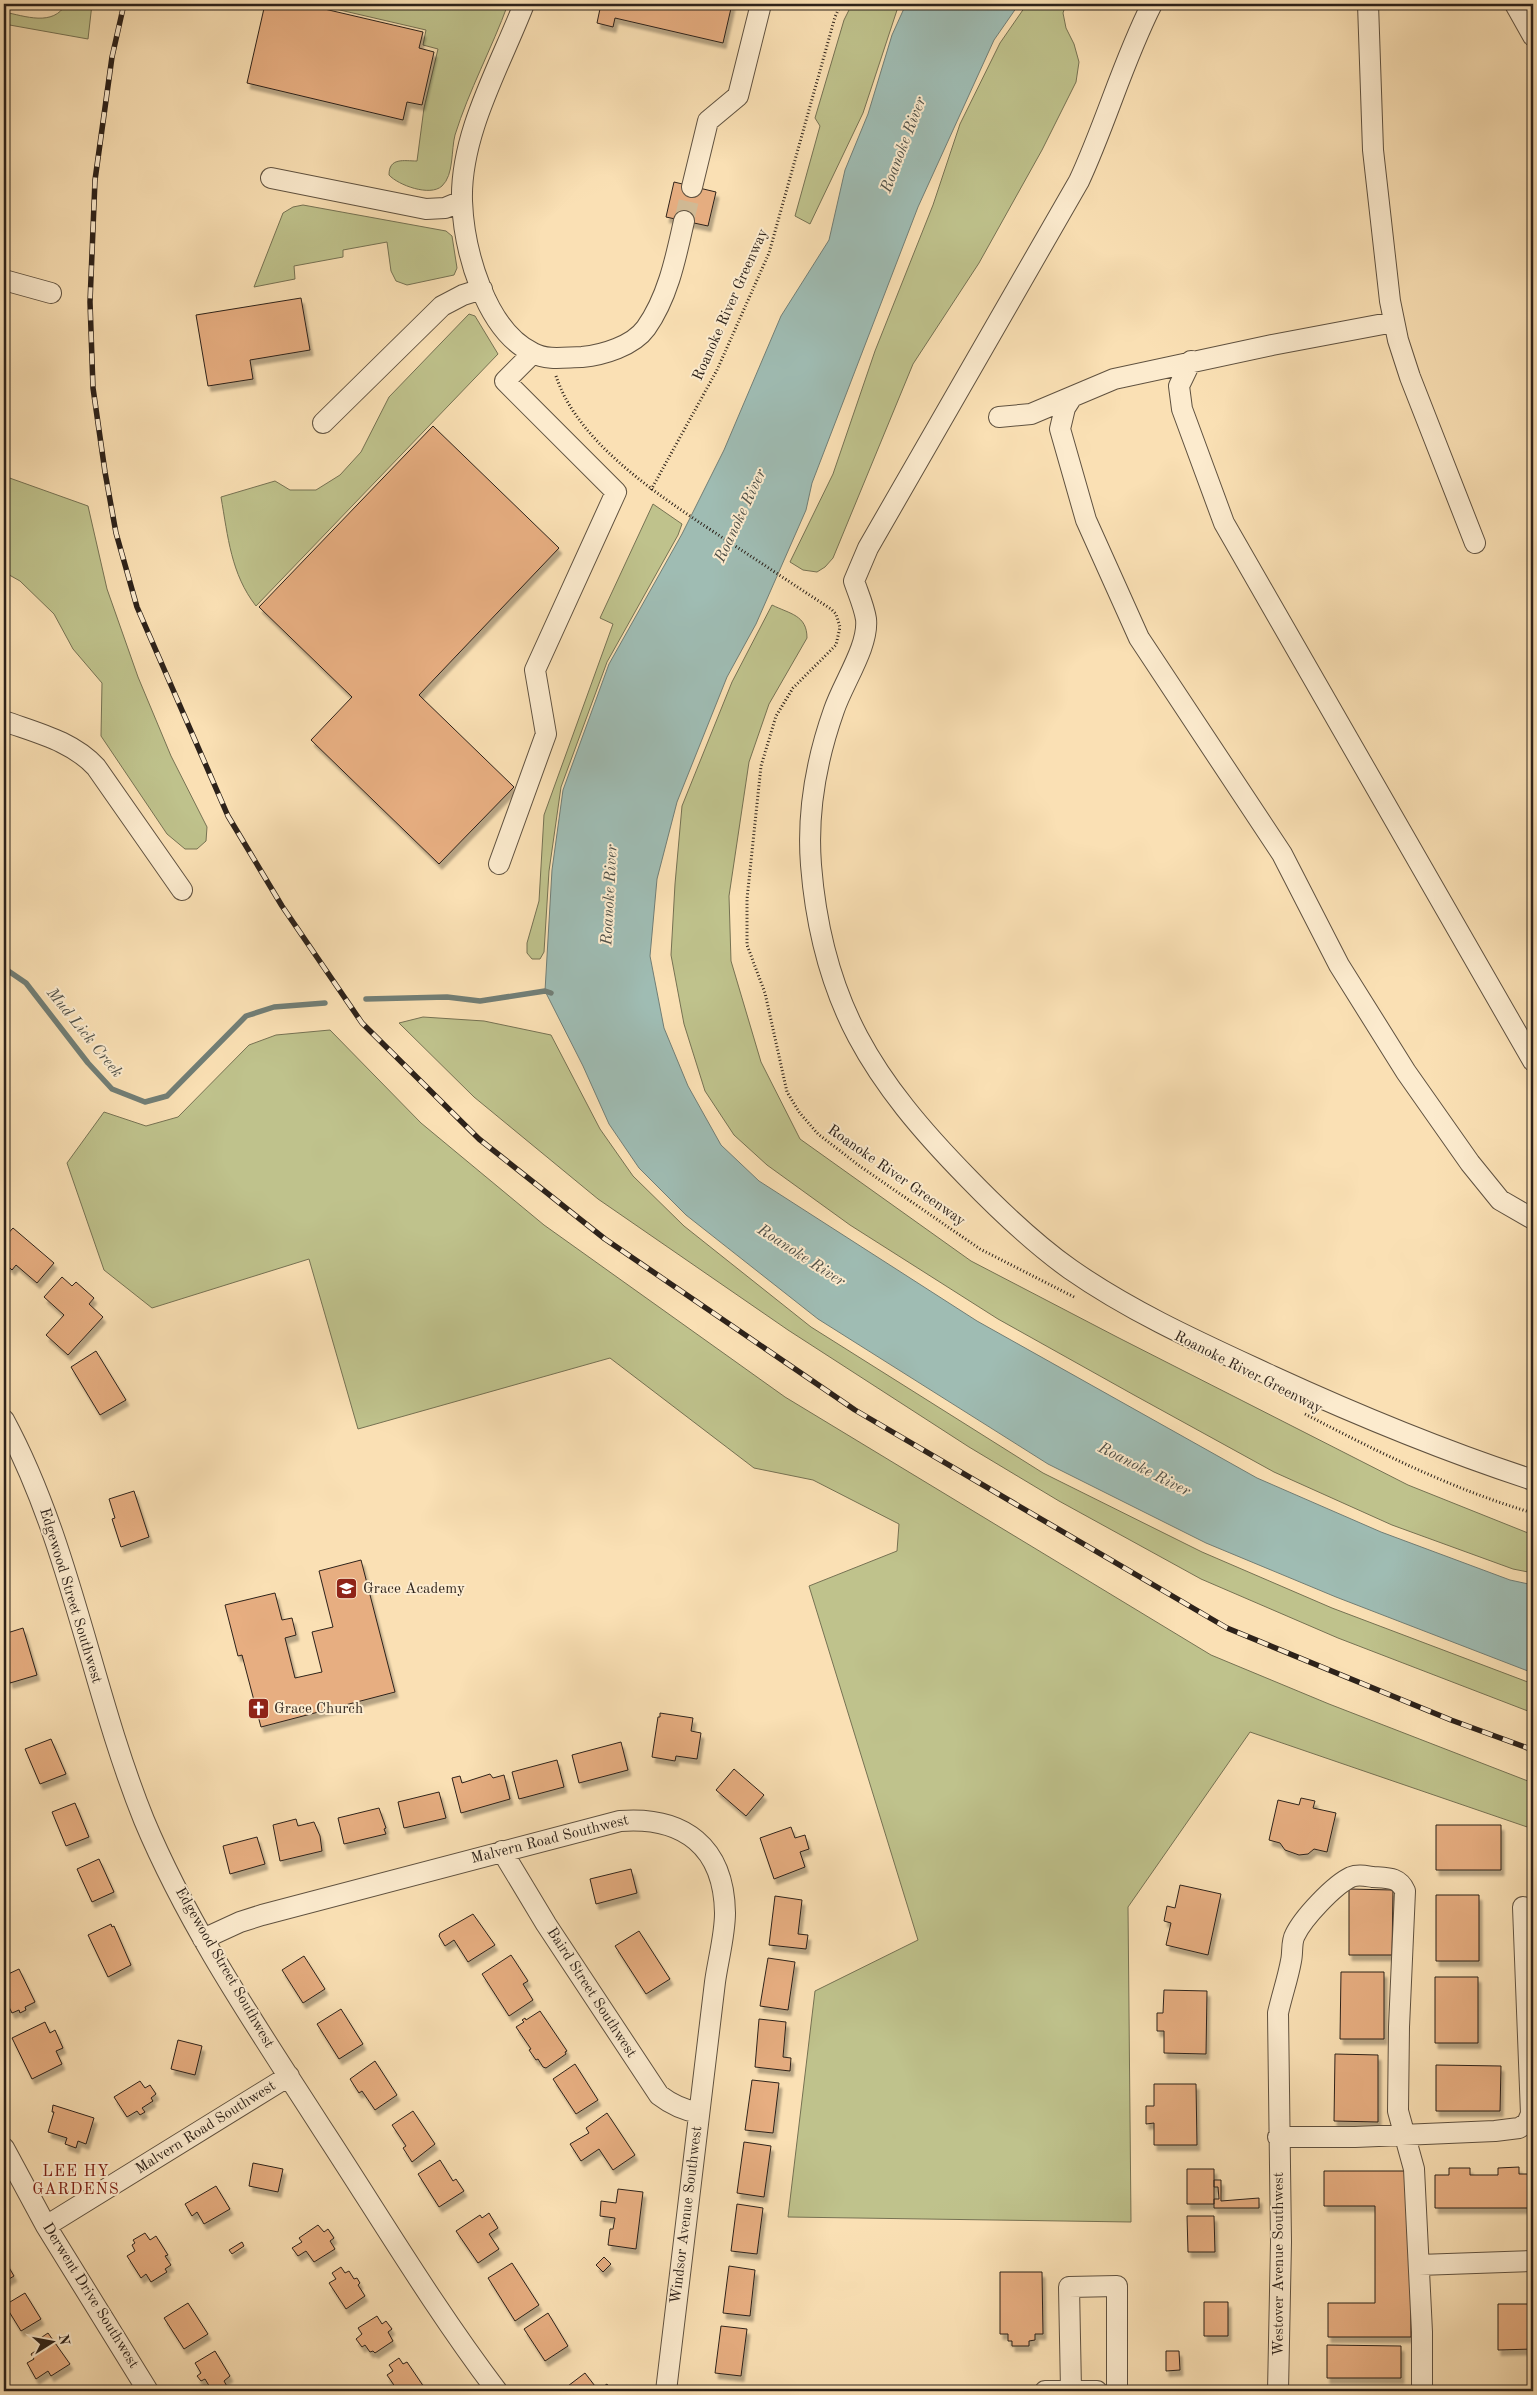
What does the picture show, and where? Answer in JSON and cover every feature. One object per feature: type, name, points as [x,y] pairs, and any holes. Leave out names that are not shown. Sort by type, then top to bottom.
[{"type":"street","points":[[524,4],[471,134],[464,167],[462,200],[466,237],[472,264],[494,315],[513,339],[542,356],[590,356],[622,346],[645,329],[664,295],[684,221]]},
{"type":"street","points":[[692,186],[708,120],[738,96],[761,4]]},
{"type":"street","points":[[1152,4],[1113,93],[1096,146],[1079,181],[868,548],[854,581],[866,619],[863,647],[849,673],[834,711],[817,773],[811,815],[810,858],[819,934],[833,982],[847,1018],[881,1078],[941,1150],[1031,1240],[1072,1271],[1126,1305],[1171,1329],[1361,1417],[1533,1480]]},
{"type":"street","points":[[1368,4],[1373,150],[1394,322],[1410,377],[1476,543]]},
{"type":"street","points":[[1515,4],[1533,36]]},
{"type":"street","points":[[271,178],[426,209],[445,208],[462,200]]},
{"type":"street","points":[[4,280],[51,293]]},
{"type":"street","points":[[323,423],[442,306],[463,295],[482,289]]},
{"type":"street","points":[[999,418],[1031,414],[1114,378],[1191,361],[1394,322]]},
{"type":"street","points":[[499,864],[546,734],[535,670],[616,492],[505,381],[542,356]]},
{"type":"street","points":[[1191,361],[1179,386],[1182,409],[1224,523],[1533,1061]]},
{"type":"street","points":[[1072,397],[1065,408],[1060,429],[1086,520],[1139,638],[1282,854],[1338,965],[1406,1072],[1470,1163],[1500,1200],[1533,1219]]},
{"type":"street","points":[[4,722],[70,745],[86,756],[96,767],[182,890]]},
{"type":"street","name":"Edgewood Street Southwest","points":[[4,1420],[19,1448],[38,1495],[125,1769],[145,1822],[204,1939],[404,2255],[497,2391]]},
{"type":"street","name":"Malvern Road Southwest","points":[[204,1939],[262,1915],[502,1851],[620,1821],[641,1819],[662,1822],[682,1830],[696,1839],[709,1855],[719,1874],[724,1894],[725,1915],[708,2039]]},
{"type":"street","name":"Baird Street Southwest","points":[[502,1851],[546,1924],[659,2095],[669,2103],[684,2110],[699,2113]]},
{"type":"street","name":"Westover Avenue Southwest","points":[[1278,2391],[1281,2242],[1278,2137],[1278,2013],[1291,1962],[1294,1935],[1330,1893],[1357,1875],[1394,1879],[1401,1883],[1405,1892],[1399,2027],[1398,2111],[1414,2169],[1419,2265],[1422,2391]]},
{"type":"street","points":[[1278,2137],[1355,2137],[1495,2131],[1519,2128],[1527,2123],[1531,2114],[1522,1907]]},
{"type":"street","name":"Windsor Avenue Southwest","points":[[666,2391],[708,2039]]},
{"type":"street","name":"Malvern Road Southwest","points":[[46,2226],[289,2076]]},
{"type":"street","name":"Derwent Drive Southwest","points":[[4,2148],[46,2226],[148,2391]]},
{"type":"street","points":[[1419,2265],[1533,2261]]},
{"type":"street","points":[[1071,2390],[1069,2287],[1117,2286],[1117,2391]]},
{"type":"street","points":[[1045,2391],[1097,2391]]},
{"type":"path","name":"Roanoke River Greenway","points":[[651,490],[717,370],[769,253],[835,17],[841,4]]},
{"type":"path","name":"Roanoke River Greenway","points":[[542,356],[578,421],[651,490],[821,603],[836,614],[839,621],[840,634],[829,654],[807,672],[793,688],[776,716],[761,766],[747,899],[747,945],[765,993],[787,1092],[798,1112],[818,1134],[861,1167],[980,1249],[1083,1302]]},
{"type":"path","name":"Roanoke River Greenway","points":[[1303,1413],[1443,1480],[1533,1513]]},
{"type":"green space","points":[[66,4],[92,4],[88,39],[4,24],[4,12],[46,18],[54,16]]},
{"type":"green space","points":[[314,4],[508,4],[461,118],[455,135],[449,176],[442,186],[437,189],[422,190],[407,186],[389,175],[392,165],[398,161],[417,161],[424,108],[438,49],[423,45],[426,30]]},
{"type":"green space","points":[[852,4],[899,4],[863,113],[810,224],[795,216],[820,126],[815,118],[844,20]]},
{"type":"green space","points":[[1027,4],[1066,4],[1063,13],[1066,28],[1074,44],[1079,62],[1076,82],[1042,150],[979,263],[913,364],[833,558],[825,567],[817,572],[803,570],[790,562],[833,474],[875,351],[933,205],[960,124],[1000,43]]},
{"type":"green space","points":[[303,205],[446,231],[452,236],[457,268],[454,275],[407,285],[396,281],[391,271],[387,242],[343,250],[343,257],[294,266],[295,279],[254,287],[283,213],[293,207]]},
{"type":"green space","points":[[469,314],[475,316],[498,354],[256,606],[241,581],[236,568],[221,497],[275,481],[290,490],[316,490],[340,475],[361,452],[389,397]]},
{"type":"green space","points":[[4,476],[88,506],[107,589],[138,677],[171,756],[207,827],[206,841],[197,849],[185,849],[167,834],[101,736],[102,683],[73,649],[54,614],[20,581],[4,572]]},
{"type":"green space","points":[[653,504],[682,524],[678,535],[607,662],[561,787],[549,871],[544,952],[540,959],[532,959],[527,953],[527,943],[539,901],[544,815],[613,624],[600,618]]},
{"type":"green space","points":[[772,605],[791,613],[801,620],[806,630],[807,638],[769,704],[749,762],[729,896],[731,961],[761,1062],[800,1139],[971,1261],[1408,1485],[1533,1535],[1533,1573],[1513,1569],[1392,1525],[1274,1472],[998,1319],[850,1225],[767,1165],[734,1135],[705,1091],[684,1024],[671,955],[675,884],[682,806],[732,682]]},
{"type":"green space","points":[[423,1017],[484,1021],[551,1035],[600,1129],[633,1176],[684,1226],[811,1327],[1043,1473],[1202,1552],[1332,1608],[1533,1684],[1533,1713],[1338,1638],[1201,1579],[1059,1501],[969,1447],[788,1330],[598,1199],[474,1097],[399,1023]]},
{"type":"green space","points":[[330,1030],[421,1123],[544,1225],[785,1397],[1211,1655],[1329,1704],[1533,1783],[1533,1829],[1250,1732],[1128,1907],[1131,2222],[788,2217],[815,1991],[918,1940],[809,1586],[897,1551],[899,1524],[813,1480],[754,1468],[610,1358],[358,1429],[309,1259],[152,1308],[104,1270],[67,1163],[104,1112],[146,1126],[178,1117],[249,1045],[276,1035]]},
{"type":"water","name":"Roanoke River","points":[[906,4],[1019,4],[994,40],[918,207],[812,483],[806,510],[756,624],[727,677],[677,802],[657,879],[650,956],[664,1028],[688,1086],[721,1145],[759,1181],[977,1321],[1257,1478],[1381,1532],[1510,1580],[1533,1585],[1533,1673],[1336,1597],[1206,1543],[1048,1464],[818,1319],[686,1215],[639,1168],[609,1124],[583,1066],[545,991],[552,870],[563,790],[609,664],[682,534],[724,450],[781,316],[829,240],[845,170],[868,114],[892,35]]},
{"type":"building","points":[[265,4],[303,4],[423,32],[419,48],[434,52],[422,105],[407,102],[403,120],[247,83]]},
{"type":"building","points":[[601,4],[732,4],[723,43],[615,18],[613,27],[597,23]]},
{"type":"building","points":[[674,182],[716,192],[708,226],[666,217]]},
{"type":"building","points":[[301,298],[310,350],[250,360],[253,379],[208,386],[196,315]]},
{"type":"building","points":[[433,426],[559,548],[419,695],[514,787],[439,864],[311,740],[352,697],[259,607]]},
{"type":"building","points":[[13,1228],[54,1263],[37,1283],[16,1265],[12,1270],[4,1262],[4,1238]]},
{"type":"building","points":[[62,1277],[72,1286],[76,1282],[94,1298],[89,1304],[103,1317],[68,1355],[46,1335],[64,1315],[44,1297]]},
{"type":"building","points":[[96,1351],[126,1400],[100,1415],[71,1367]]},
{"type":"building","points":[[134,1491],[149,1537],[121,1547],[112,1519],[115,1518],[109,1499]]},
{"type":"building","points":[[361,1560],[395,1692],[261,1727],[242,1655],[238,1656],[225,1605],[275,1593],[282,1620],[292,1618],[296,1635],[285,1638],[295,1678],[322,1672],[312,1632],[333,1627],[319,1571]]},
{"type":"building","points":[[23,1628],[37,1675],[10,1683],[8,1675],[4,1676],[4,1634]]},
{"type":"building","points":[[660,1713],[693,1718],[691,1731],[701,1733],[697,1759],[676,1756],[675,1761],[652,1757]]},
{"type":"building","points":[[51,1739],[66,1774],[40,1784],[25,1749]]},
{"type":"building","points":[[621,1742],[628,1770],[579,1783],[572,1755]]},
{"type":"building","points":[[557,1760],[564,1787],[519,1799],[512,1772]]},
{"type":"building","points":[[734,1769],[764,1795],[746,1816],[716,1790]]},
{"type":"building","points":[[490,1774],[493,1778],[504,1775],[510,1799],[461,1813],[452,1778],[460,1776],[462,1783]]},
{"type":"building","points":[[439,1792],[446,1818],[404,1828],[398,1802]]},
{"type":"building","points":[[1301,1798],[1315,1801],[1313,1808],[1336,1813],[1327,1852],[1314,1849],[1308,1854],[1299,1855],[1285,1850],[1280,1843],[1269,1840],[1278,1800],[1299,1805]]},
{"type":"building","points":[[75,1803],[89,1837],[66,1846],[52,1812]]},
{"type":"building","points":[[379,1808],[386,1828],[384,1829],[386,1834],[344,1844],[338,1818]]},
{"type":"building","points":[[296,1819],[298,1826],[314,1822],[320,1836],[322,1851],[280,1861],[273,1825]]},
{"type":"building","points":[[1436,1825],[1501,1825],[1501,1870],[1436,1870]]},
{"type":"building","points":[[791,1827],[795,1838],[805,1835],[809,1849],[800,1852],[805,1867],[774,1879],[760,1838]]},
{"type":"building","points":[[257,1837],[265,1864],[230,1874],[223,1846]]},
{"type":"building","points":[[99,1859],[114,1892],[92,1902],[77,1869]]},
{"type":"building","points":[[631,1869],[637,1893],[596,1904],[590,1879]]},
{"type":"building","points":[[1180,1885],[1221,1894],[1208,1955],[1166,1945],[1171,1923],[1164,1921],[1167,1906],[1175,1908]]},
{"type":"building","points":[[1349,1889],[1393,1890],[1392,1955],[1349,1955]]},
{"type":"building","points":[[1436,1895],[1479,1895],[1479,1961],[1436,1961]]},
{"type":"building","points":[[775,1896],[802,1900],[798,1934],[808,1935],[806,1949],[769,1945]]},
{"type":"building","points":[[473,1914],[495,1945],[468,1962],[454,1940],[445,1946],[439,1936],[440,1933]]},
{"type":"building","points":[[111,1924],[112,1927],[114,1926],[131,1965],[108,1977],[88,1935]]},
{"type":"building","points":[[639,1931],[670,1979],[646,1994],[615,1946]]},
{"type":"building","points":[[511,1955],[528,1981],[523,1984],[533,2000],[509,2016],[482,1974]]},
{"type":"building","points":[[304,1956],[325,1989],[303,2003],[282,1970]]},
{"type":"building","points":[[768,1958],[795,1962],[788,2010],[760,2006]]},
{"type":"building","points":[[19,1969],[35,2002],[25,2007],[26,2010],[20,2013],[19,2010],[12,2013],[6,2001],[4,2002],[4,1976]]},
{"type":"building","points":[[1341,1972],[1384,1972],[1384,2039],[1340,2039]]},
{"type":"building","points":[[1435,1977],[1478,1977],[1478,2043],[1435,2043]]},
{"type":"building","points":[[1164,1990],[1207,1991],[1206,2054],[1164,2053],[1164,2031],[1157,2031],[1157,2013],[1163,2013]]},
{"type":"building","points":[[341,2009],[363,2044],[339,2059],[317,2024]]},
{"type":"building","points":[[540,2011],[567,2051],[565,2052],[566,2054],[546,2068],[543,2067],[538,2059],[536,2060],[516,2027],[524,2022],[522,2020],[525,2018],[526,2020]]},
{"type":"building","points":[[759,2019],[786,2022],[783,2057],[791,2058],[790,2071],[755,2067]]},
{"type":"building","points":[[45,2022],[50,2033],[55,2030],[63,2048],[56,2051],[62,2064],[32,2079],[12,2038]]},
{"type":"building","points":[[178,2040],[202,2046],[195,2075],[171,2069]]},
{"type":"building","points":[[1335,2054],[1378,2055],[1378,2122],[1334,2121]]},
{"type":"building","points":[[375,2061],[397,2095],[375,2110],[362,2091],[359,2093],[350,2079]]},
{"type":"building","points":[[575,2064],[598,2100],[576,2114],[553,2079]]},
{"type":"building","points":[[1436,2065],[1501,2066],[1500,2111],[1436,2111]]},
{"type":"building","points":[[752,2080],[779,2083],[773,2133],[745,2130]]},
{"type":"building","points":[[140,2081],[145,2088],[150,2085],[156,2094],[151,2098],[153,2101],[142,2108],[145,2112],[140,2115],[137,2111],[127,2117],[114,2097]]},
{"type":"building","points":[[1154,2084],[1196,2084],[1197,2145],[1154,2145],[1154,2123],[1146,2124],[1146,2106],[1154,2106]]},
{"type":"building","points":[[53,2105],[94,2118],[86,2144],[78,2141],[76,2148],[65,2144],[67,2138],[48,2132],[54,2112],[52,2112]]},
{"type":"building","points":[[413,2111],[435,2144],[412,2162],[403,2148],[406,2146],[392,2125]]},
{"type":"building","points":[[607,2113],[635,2155],[613,2170],[599,2149],[581,2161],[570,2144],[589,2133],[586,2128]]},
{"type":"building","points":[[744,2142],[771,2146],[764,2197],[737,2193]]},
{"type":"building","points":[[440,2160],[453,2181],[456,2179],[464,2191],[439,2207],[418,2174]]},
{"type":"building","points":[[253,2163],[283,2169],[278,2192],[249,2186]]},
{"type":"building","points":[[1519,2167],[1519,2174],[1533,2174],[1533,2208],[1435,2208],[1435,2175],[1449,2175],[1449,2168],[1470,2168],[1470,2175],[1498,2175],[1498,2168]]},
{"type":"building","points":[[1187,2169],[1214,2169],[1214,2204],[1187,2204]]},
{"type":"building","points":[[1324,2171],[1410,2171],[1411,2337],[1328,2337],[1328,2303],[1375,2303],[1375,2206],[1324,2206]]},
{"type":"building","points":[[1214,2180],[1221,2180],[1221,2201],[1259,2198],[1259,2208],[1214,2208],[1214,2199],[1219,2199],[1218,2187],[1214,2187]]},
{"type":"building","points":[[216,2186],[230,2209],[204,2224],[197,2212],[192,2216],[185,2204]]},
{"type":"building","points":[[618,2189],[643,2192],[636,2249],[608,2245],[610,2229],[613,2229],[615,2218],[600,2216],[601,2201],[616,2203]]},
{"type":"building","points":[[737,2204],[763,2208],[757,2254],[731,2251]]},
{"type":"building","points":[[489,2213],[498,2228],[489,2234],[499,2249],[478,2263],[456,2231],[480,2215],[482,2218]]},
{"type":"building","points":[[1187,2216],[1214,2216],[1215,2252],[1188,2252]]},
{"type":"building","points":[[318,2225],[324,2232],[328,2229],[334,2238],[330,2241],[335,2249],[314,2262],[306,2251],[298,2256],[292,2248],[302,2242],[299,2238]]},
{"type":"building","points":[[145,2233],[150,2240],[156,2236],[168,2255],[165,2256],[171,2265],[165,2269],[167,2272],[151,2282],[146,2274],[141,2278],[127,2256],[135,2251],[132,2245],[135,2243],[133,2240]]},
{"type":"building","points":[[242,2242],[244,2246],[232,2254],[229,2250]]},
{"type":"building","points":[[604,2257],[611,2264],[603,2272],[596,2265]]},
{"type":"building","points":[[4,2259],[14,2276],[4,2282]]},
{"type":"building","points":[[512,2263],[539,2305],[515,2321],[488,2278]]},
{"type":"building","points":[[729,2266],[755,2270],[750,2316],[723,2313]]},
{"type":"building","points":[[341,2267],[345,2273],[349,2271],[354,2279],[357,2278],[360,2283],[358,2285],[365,2296],[346,2309],[329,2283],[336,2279],[332,2273]]},
{"type":"building","points":[[1000,2272],[1042,2272],[1043,2334],[1035,2334],[1035,2340],[1029,2341],[1029,2346],[1012,2346],[1012,2341],[1008,2341],[1008,2334],[1000,2334]]},
{"type":"building","points":[[25,2293],[41,2319],[21,2331],[5,2305]]},
{"type":"building","points":[[1204,2302],[1228,2302],[1228,2336],[1204,2336]]},
{"type":"building","points":[[188,2303],[208,2334],[184,2349],[164,2318]]},
{"type":"building","points":[[1498,2304],[1533,2304],[1533,2349],[1498,2350]]},
{"type":"building","points":[[548,2313],[568,2346],[545,2361],[524,2329]]},
{"type":"building","points":[[377,2316],[382,2324],[386,2321],[392,2329],[388,2332],[393,2341],[375,2353],[373,2351],[370,2352],[365,2345],[362,2347],[356,2339],[362,2334],[358,2328]]},
{"type":"building","points":[[721,2326],[747,2329],[741,2376],[715,2373]]},
{"type":"building","points":[[48,2333],[70,2364],[51,2376],[48,2371],[36,2379],[27,2363],[34,2359],[31,2354],[43,2346],[39,2339]]},
{"type":"building","points":[[1327,2345],[1401,2346],[1401,2378],[1327,2378]]},
{"type":"building","points":[[215,2351],[230,2376],[224,2381],[228,2388],[223,2391],[211,2389],[205,2379],[201,2381],[197,2376],[201,2373],[195,2363]]},
{"type":"building","points":[[1166,2351],[1179,2351],[1180,2370],[1166,2371]]},
{"type":"building","points":[[399,2358],[403,2364],[407,2362],[424,2387],[418,2391],[398,2391],[387,2375],[393,2371],[389,2365]]},
{"type":"building","points":[[585,2373],[598,2390],[607,2384],[612,2391],[566,2391],[564,2389]]},
{"type":"waterway","name":"Mud Lick Creek","points":[[4,968],[26,983],[88,1063],[112,1089],[145,1102],[167,1096],[246,1016],[274,1007],[325,1003]]},
{"type":"waterway","name":"Mud Lick Creek","points":[[366,999],[447,997],[480,1001],[545,991],[551,993]]},
{"type":"tunnel","points":[[684,221],[692,187]]},
{"type":"railway","points":[[124,4],[112,57],[95,180],[90,302],[93,388],[116,533],[137,607],[228,816],[282,906],[362,1023],[479,1139],[605,1239],[855,1410],[1227,1628],[1451,1720],[1533,1750]]},
{"type":"place","name":"Grace Academy","points":[[347,1589]]},
{"type":"place","name":"Grace Church","points":[[258,1709]]},
{"type":"district","name":"LEE HY GARDENS","points":[[76,2181]]}]
